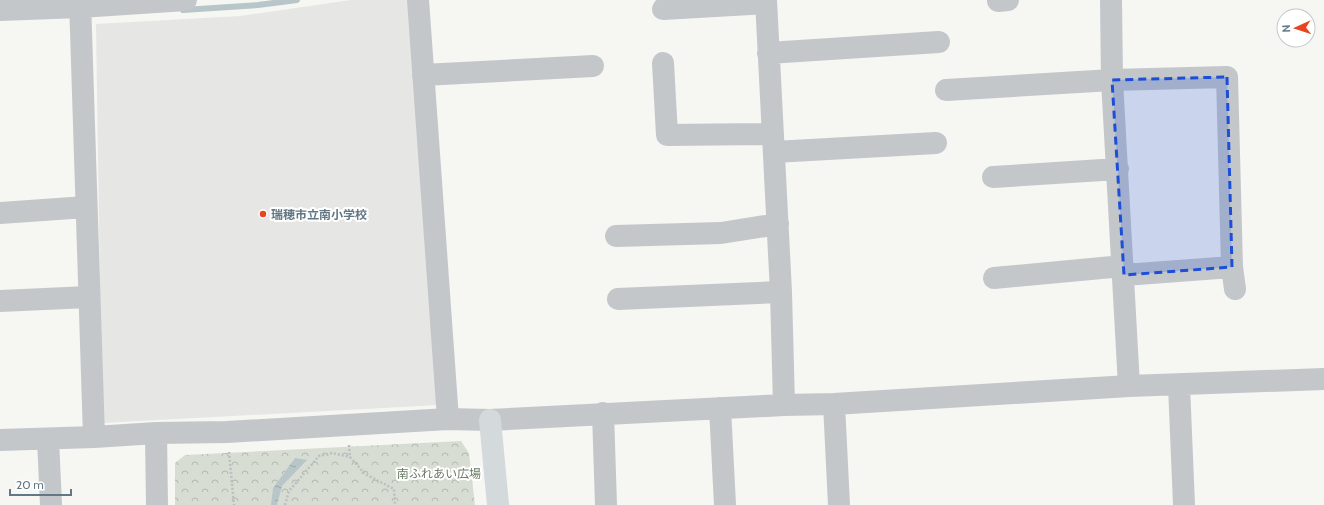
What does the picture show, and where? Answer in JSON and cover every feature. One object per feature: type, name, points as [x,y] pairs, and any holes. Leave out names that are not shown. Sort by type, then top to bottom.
[{"type":"street","points":[[0,10],[80,4],[186,0]]},
{"type":"street","points":[[418,0],[448,418]]},
{"type":"street","points":[[998,0],[1008,0]]},
{"type":"street","points":[[1111,0],[1112,80],[1124,271],[1129,386]]},
{"type":"street","points":[[663,9],[766,1],[778,224],[784,405]]},
{"type":"street","points":[[80,4],[94,437]]},
{"type":"street","points":[[768,53],[939,42]]},
{"type":"street","points":[[664,63],[667,135],[773,143],[936,143]]},
{"type":"street","points":[[423,74],[592,66]]},
{"type":"street","points":[[946,90],[1112,80],[1227,77],[1232,267],[1235,289]]},
{"type":"street","points":[[993,177],[1118,169]]},
{"type":"street","points":[[0,213],[86,207]]},
{"type":"street","points":[[616,236],[721,233],[778,224]]},
{"type":"street","points":[[994,278],[1232,267]]},
{"type":"street","points":[[618,299],[781,292]]},
{"type":"street","points":[[0,301],[89,297]]},
{"type":"street","points":[[0,440],[94,437],[156,433],[228,432],[448,418],[490,420],[784,405],[834,404],[1129,386],[1324,379]]},
{"type":"street","points":[[1179,385],[1184,505]]},
{"type":"street","points":[[834,404],[839,505]]},
{"type":"street","points":[[720,408],[724,505]]},
{"type":"street","points":[[603,414],[606,505]]},
{"type":"street","points":[[490,420],[498,505]]},
{"type":"street","points":[[156,433],[157,505]]},
{"type":"street","points":[[48,439],[51,505]]},
{"type":"path","points":[[347,424],[350,457]]},
{"type":"path","points":[[228,432],[234,505]]},
{"type":"path","points":[[285,505],[288,491],[319,456],[332,453],[350,457],[365,474],[394,489],[395,505]]},
{"type":"highlighted area","points":[[1227,77],[1232,267],[1124,275],[1112,80]]},
{"type":"shaded area","name":"瑞穂市立南小学校","points":[[351,0],[413,0],[439,405],[102,423],[96,24],[240,16]]},
{"type":"green space","name":"南ふれあい広場","points":[[461,441],[469,453],[475,505],[175,505],[175,463],[185,455]]},
{"type":"water","points":[[295,458],[307,460],[282,486],[277,505],[271,505],[273,488]]},
{"type":"waterway","points":[[183,10],[258,5],[297,0]]},
{"type":"place","name":"瑞穂市立南小学校","points":[[263,214]]}]
